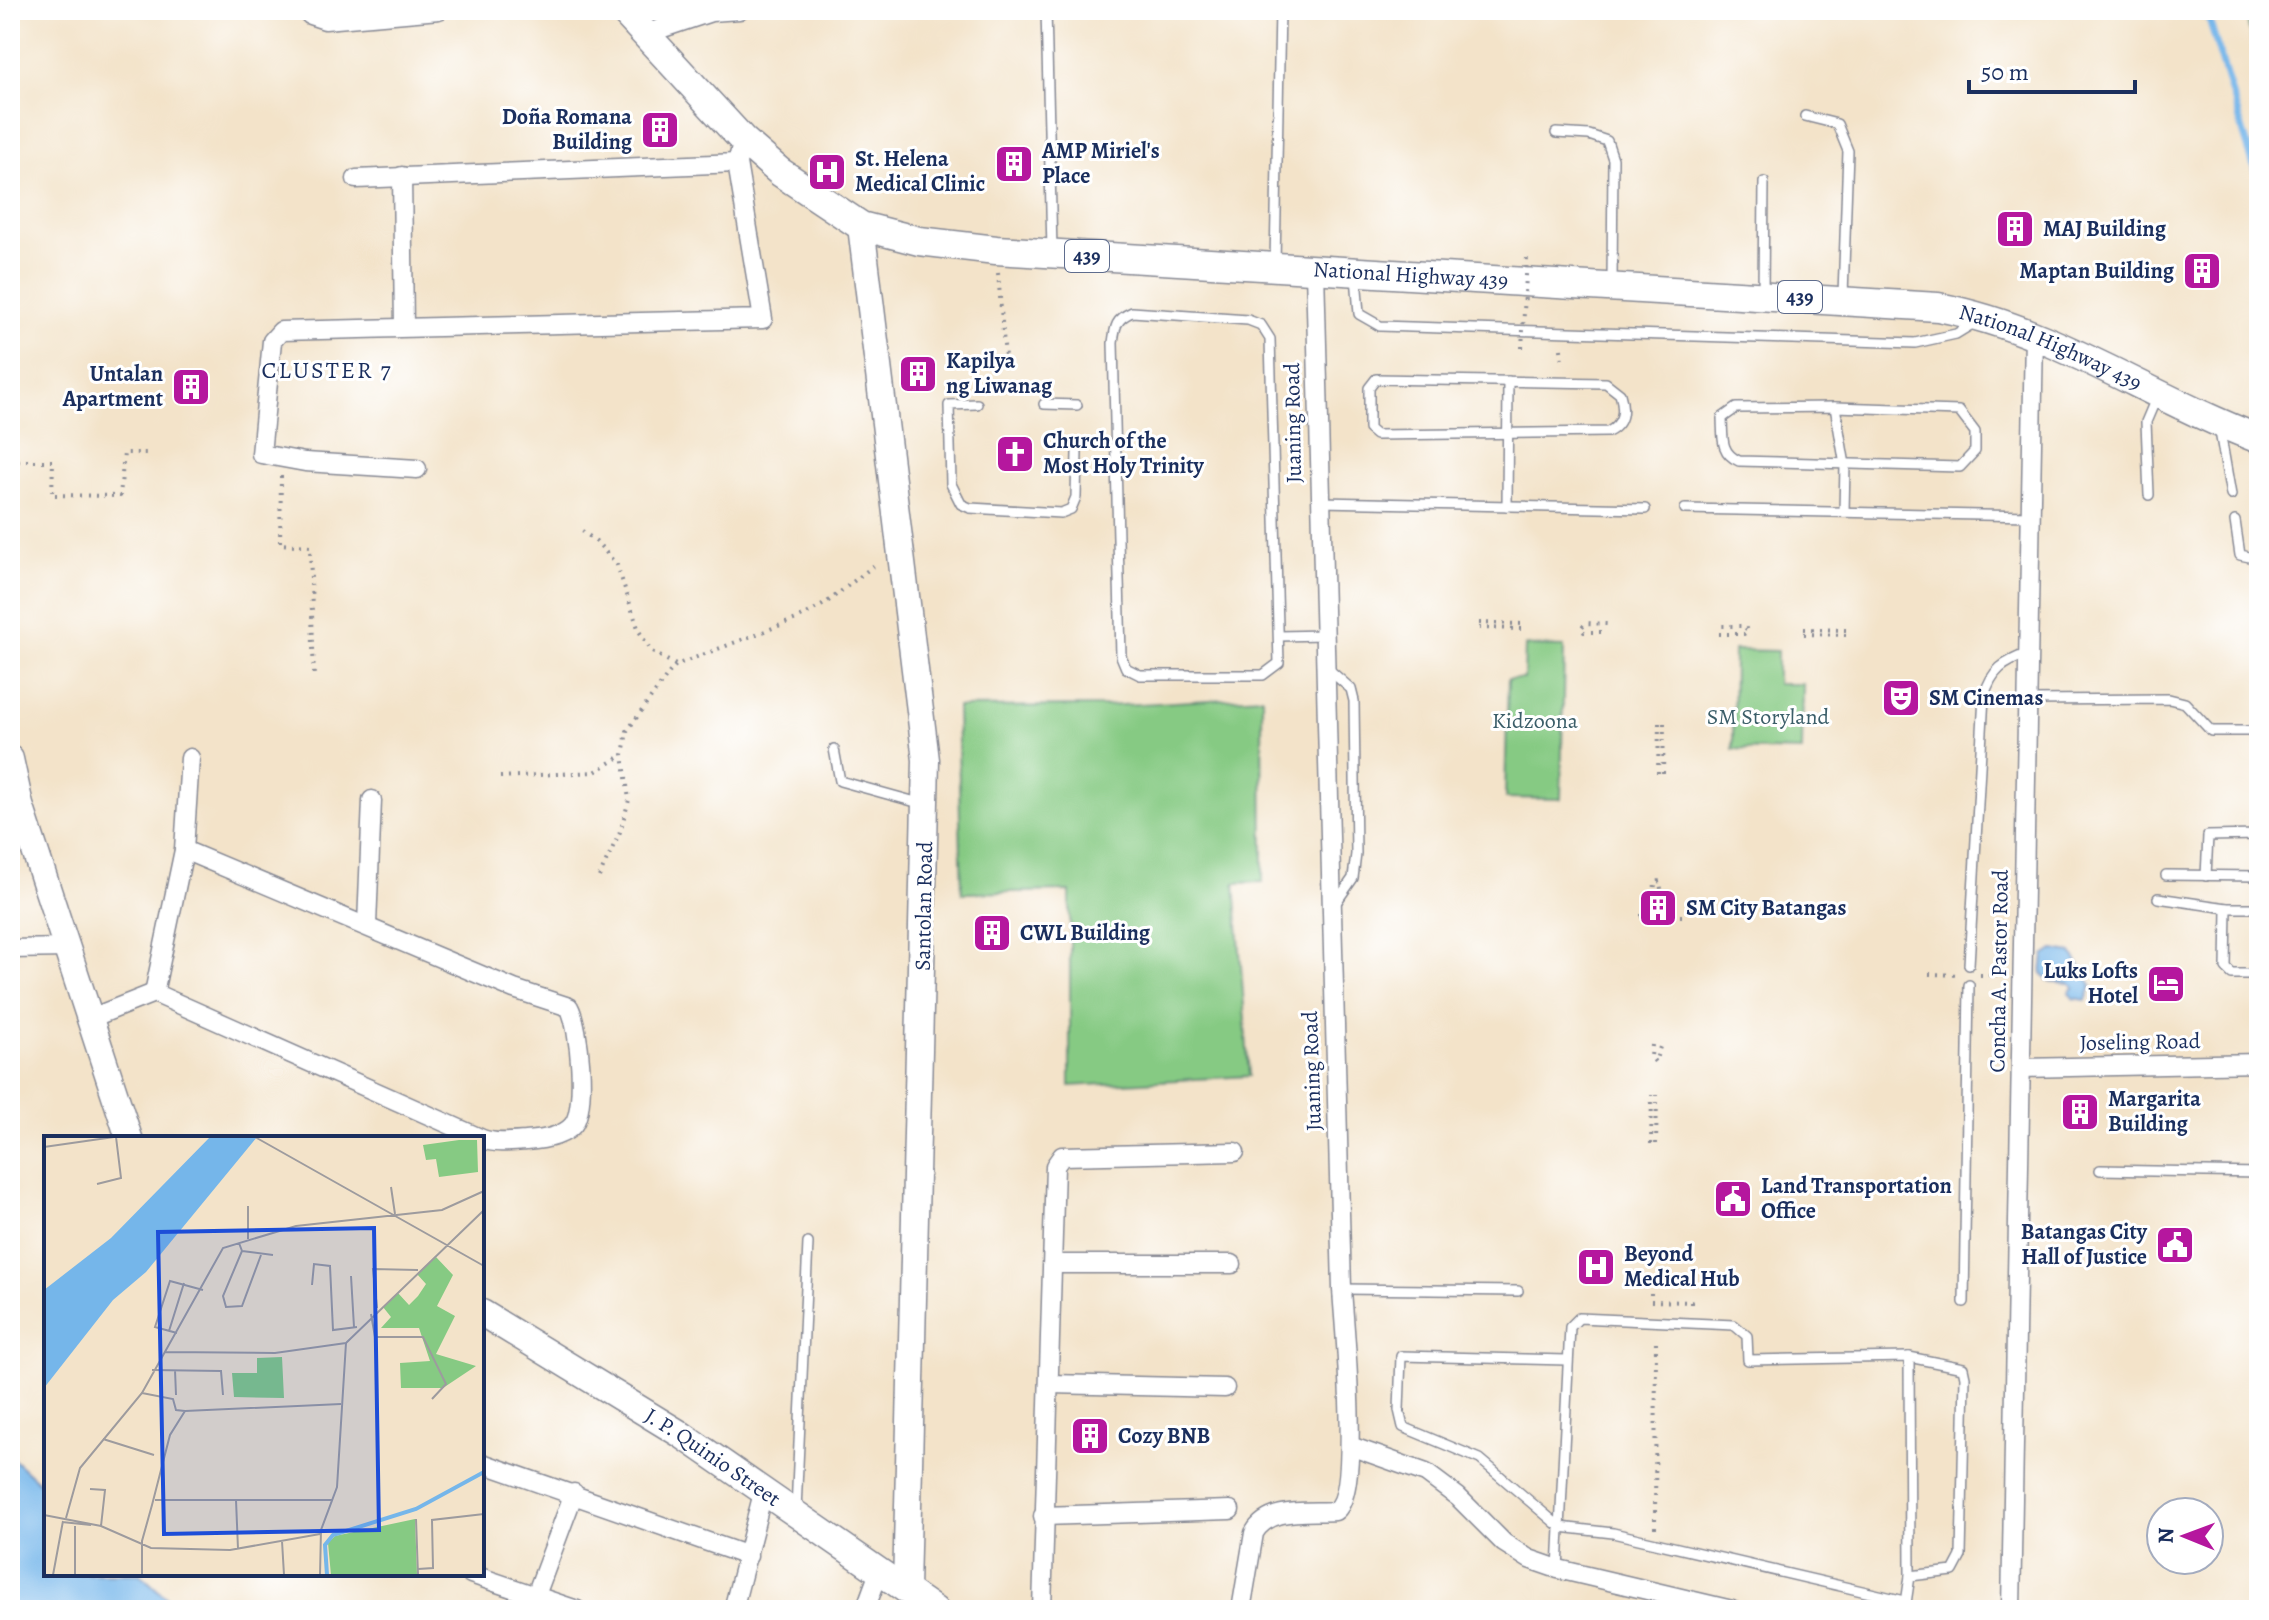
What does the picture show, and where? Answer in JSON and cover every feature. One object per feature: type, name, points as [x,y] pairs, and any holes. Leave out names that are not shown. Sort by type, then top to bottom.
[{"type":"main road","name":"National Highway 439","points":[[623,10],[740,152],[780,172],[861,226],[956,247],[1938,307],[1986,316],[2034,333],[2218,423],[2259,438]]},
{"type":"street","points":[[306,10],[310,15],[325,20],[439,10]]},
{"type":"street","points":[[645,34],[711,12],[739,10]]},
{"type":"street","points":[[356,179],[740,152],[763,319],[281,331],[272,341],[261,454],[417,469]]},
{"type":"street","points":[[402,176],[404,327]]},
{"type":"street","name":"Santolan Road","points":[[861,226],[883,386],[900,560],[919,685],[926,805],[906,1589]]},
{"type":"street","name":"Juaning Road","points":[[1241,1610],[1254,1533],[1260,1522],[1272,1515],[1341,1508],[1346,1500],[1350,1446],[1342,1289],[1315,270]]},
{"type":"street","name":"Concha A. Pastor Road","points":[[2011,1610],[2034,333]]},
{"type":"street","points":[[154,993],[184,850],[190,758]]},
{"type":"street","points":[[10,759],[20,805],[128,1136]]},
{"type":"street","points":[[367,925],[372,800]]},
{"type":"street","points":[[184,850],[514,989],[564,1003],[572,1012],[580,1067],[579,1111],[574,1123],[566,1131],[531,1141],[484,1138]]},
{"type":"street","points":[[10,949],[67,948]]},
{"type":"street","points":[[91,1018],[154,993],[476,1136]]},
{"type":"street","name":"Joseling Road","points":[[2022,1068],[2259,1063]]},
{"type":"street","points":[[1042,1610],[1055,1166],[1062,1156],[1235,1152]]},
{"type":"street","points":[[1053,1264],[1232,1264]]},
{"type":"street","name":"J. P. Quinio Street","points":[[484,1314],[764,1489],[935,1610]]},
{"type":"street","points":[[1050,1384],[1225,1388]]},
{"type":"street","points":[[1350,1446],[1426,1473],[1458,1497],[1504,1543],[1529,1559],[1558,1569],[1732,1610]]},
{"type":"street","points":[[484,1464],[748,1556]]},
{"type":"street","points":[[733,1610],[764,1489]]},
{"type":"street","points":[[536,1595],[574,1493]]},
{"type":"street","points":[[1043,1516],[1230,1510]]},
{"type":"street","points":[[865,1610],[879,1572]]},
{"type":"street","points":[[477,1576],[577,1610]]},
{"type":"lane","points":[[1046,10],[1052,253]]},
{"type":"lane","points":[[1275,268],[1280,10]]},
{"type":"lane","points":[[1805,116],[1837,124],[1848,151],[1843,300]]},
{"type":"lane","points":[[1556,133],[1589,135],[1607,141],[1613,159],[1612,286]]},
{"type":"lane","points":[[1763,294],[1764,182]]},
{"type":"lane","points":[[1356,273],[1359,314],[1380,326],[1915,343],[1956,334],[1986,316]]},
{"type":"lane","points":[[1132,312],[1248,320],[1261,325],[1270,339],[1280,636],[1279,663],[1263,675],[1140,675],[1126,668],[1121,656],[1113,343],[1120,318],[1132,312]]},
{"type":"lane","points":[[1376,379],[1508,381],[1606,383],[1615,388],[1623,403],[1618,427],[1608,432],[1376,435],[1369,429],[1369,388],[1376,379]]},
{"type":"lane","points":[[1507,506],[1508,381]]},
{"type":"lane","points":[[2149,495],[2146,422],[2158,392]]},
{"type":"lane","points":[[977,404],[949,405],[951,484],[961,504],[970,508],[1061,513],[1071,509],[1076,497],[1077,453]]},
{"type":"lane","points":[[1044,404],[1077,405]]},
{"type":"lane","points":[[1835,407],[1845,465],[1844,512]]},
{"type":"lane","points":[[1736,408],[1959,411],[1977,441],[1970,460],[1960,467],[1845,465],[1739,461],[1728,456],[1724,450],[1722,418],[1736,408]]},
{"type":"lane","points":[[2218,423],[2231,495]]},
{"type":"lane","points":[[1319,502],[1645,509]]},
{"type":"lane","points":[[1685,509],[2031,516]]},
{"type":"lane","points":[[2235,521],[2240,555],[2259,559]]},
{"type":"lane","points":[[1280,636],[1323,635]]},
{"type":"lane","points":[[1969,965],[1984,696],[1989,679],[2002,663],[2029,653]]},
{"type":"lane","points":[[1325,666],[1351,689],[1354,701],[1356,854],[1353,878],[1331,909]]},
{"type":"lane","points":[[2028,700],[2169,699],[2185,703],[2211,731],[2259,731]]},
{"type":"lane","points":[[834,749],[840,781],[926,805]]},
{"type":"lane","points":[[2206,876],[2208,836],[2259,835]]},
{"type":"lane","points":[[2166,875],[2259,876]]},
{"type":"lane","points":[[2158,898],[2227,908],[2259,908]]},
{"type":"lane","points":[[2227,908],[2226,968],[2232,974],[2259,974]]},
{"type":"lane","points":[[1964,1302],[1969,985]]},
{"type":"lane","points":[[2100,1170],[2259,1173]]},
{"type":"lane","points":[[796,1513],[808,1243]]},
{"type":"lane","points":[[1342,1289],[1518,1291]]},
{"type":"lane","points":[[1558,1569],[1567,1360],[1572,1321],[1579,1318],[1734,1325],[1747,1336],[1748,1360],[1909,1357],[1963,1368],[1961,1556],[1953,1571],[1910,1576]]},
{"type":"lane","points":[[1567,1360],[1407,1354],[1400,1361],[1399,1410],[1403,1427],[1480,1459],[1560,1527],[1655,1542],[1905,1605],[1910,1576],[1909,1357]]},
{"type":"path","points":[[1522,348],[1527,257]]},
{"type":"path","points":[[999,289],[1006,369]]},
{"type":"path","points":[[1561,349],[1562,363]]},
{"type":"path","points":[[10,461],[53,461],[52,495],[120,496],[124,453],[146,453]]},
{"type":"path","points":[[281,458],[280,544],[310,546],[314,679]]},
{"type":"path","points":[[582,531],[596,541],[617,565],[639,631],[652,652],[676,665]]},
{"type":"path","points":[[599,877],[620,832],[629,800],[623,755],[627,731],[676,665],[799,618],[826,603],[877,563],[900,560]]},
{"type":"path","points":[[1601,632],[1584,632],[1581,628],[1585,623],[1607,624]]},
{"type":"path","points":[[1479,626],[1525,627]]},
{"type":"path","points":[[1719,634],[1744,634],[1748,631],[1744,626],[1722,626]]},
{"type":"path","points":[[1804,632],[1847,632]]},
{"type":"path","points":[[1660,773],[1661,723]]},
{"type":"path","points":[[500,777],[595,772],[623,755]]},
{"type":"path","points":[[1654,895],[1655,882],[1660,881],[1662,897]]},
{"type":"path","points":[[1640,916],[1682,916]]},
{"type":"path","points":[[1652,1045],[1652,1060],[1655,1062],[1660,1047]]},
{"type":"path","points":[[1654,1144],[1655,1095]]},
{"type":"path","points":[[1651,1293],[1651,1301],[1691,1302],[1691,1307],[1656,1306],[1655,1542]]},
{"type":"green space","points":[[2245,10],[2259,10],[2259,79]]},
{"type":"green space","name":"Kidzoona","points":[[1525,646],[1564,647],[1561,799],[1505,798],[1508,679],[1524,679]]},
{"type":"green space","name":"SM Storyland","points":[[1734,650],[1777,651],[1777,684],[1803,684],[1802,751],[1733,749]]},
{"type":"green space","points":[[1262,697],[1263,882],[1235,883],[1249,1076],[1070,1086],[1070,891],[962,893],[957,707],[1104,706]]},
{"type":"water","points":[[2053,950],[2072,953],[2092,985],[2086,1000],[2073,998],[2069,992],[2074,987],[2070,983],[2048,981],[2042,973],[2044,956]]},
{"type":"water","points":[[10,1456],[44,1487],[44,1576],[142,1576],[180,1610],[10,1610]]},
{"type":"waterway","points":[[2206,10],[2259,183]]},
{"type":"place","name":"Doña Romana Building","points":[[660,130]]},
{"type":"place","name":"AMP Miriel's Place","points":[[1014,164]]},
{"type":"place","name":"St. Helena Medical Clinic","points":[[827,172]]},
{"type":"place","name":"MAJ Building","points":[[2015,229]]},
{"type":"place","name":"Maptan Building","points":[[2202,271]]},
{"type":"place","name":"Kapilya ng Liwanag","points":[[918,374]]},
{"type":"place","name":"Untalan Apartment","points":[[191,387]]},
{"type":"place","name":"Church of the Most Holy Trinity","points":[[1015,454]]},
{"type":"place","name":"SM Cinemas","points":[[1901,698]]},
{"type":"place","name":"SM City Batangas","points":[[1658,908]]},
{"type":"place","name":"CWL Building","points":[[992,933]]},
{"type":"place","name":"Luks Lofts Hotel","points":[[2166,984]]},
{"type":"place","name":"Margarita Building","points":[[2080,1112]]},
{"type":"place","name":"Land Transportation Office","points":[[1733,1199]]},
{"type":"place","name":"Batangas City Hall of Justice","points":[[2175,1245]]},
{"type":"place","name":"Beyond Medical Hub","points":[[1596,1267]]},
{"type":"place","name":"Cozy BNB","points":[[1090,1436]]},
{"type":"district","name":"CLUSTER 7","points":[[327,370]]}]
